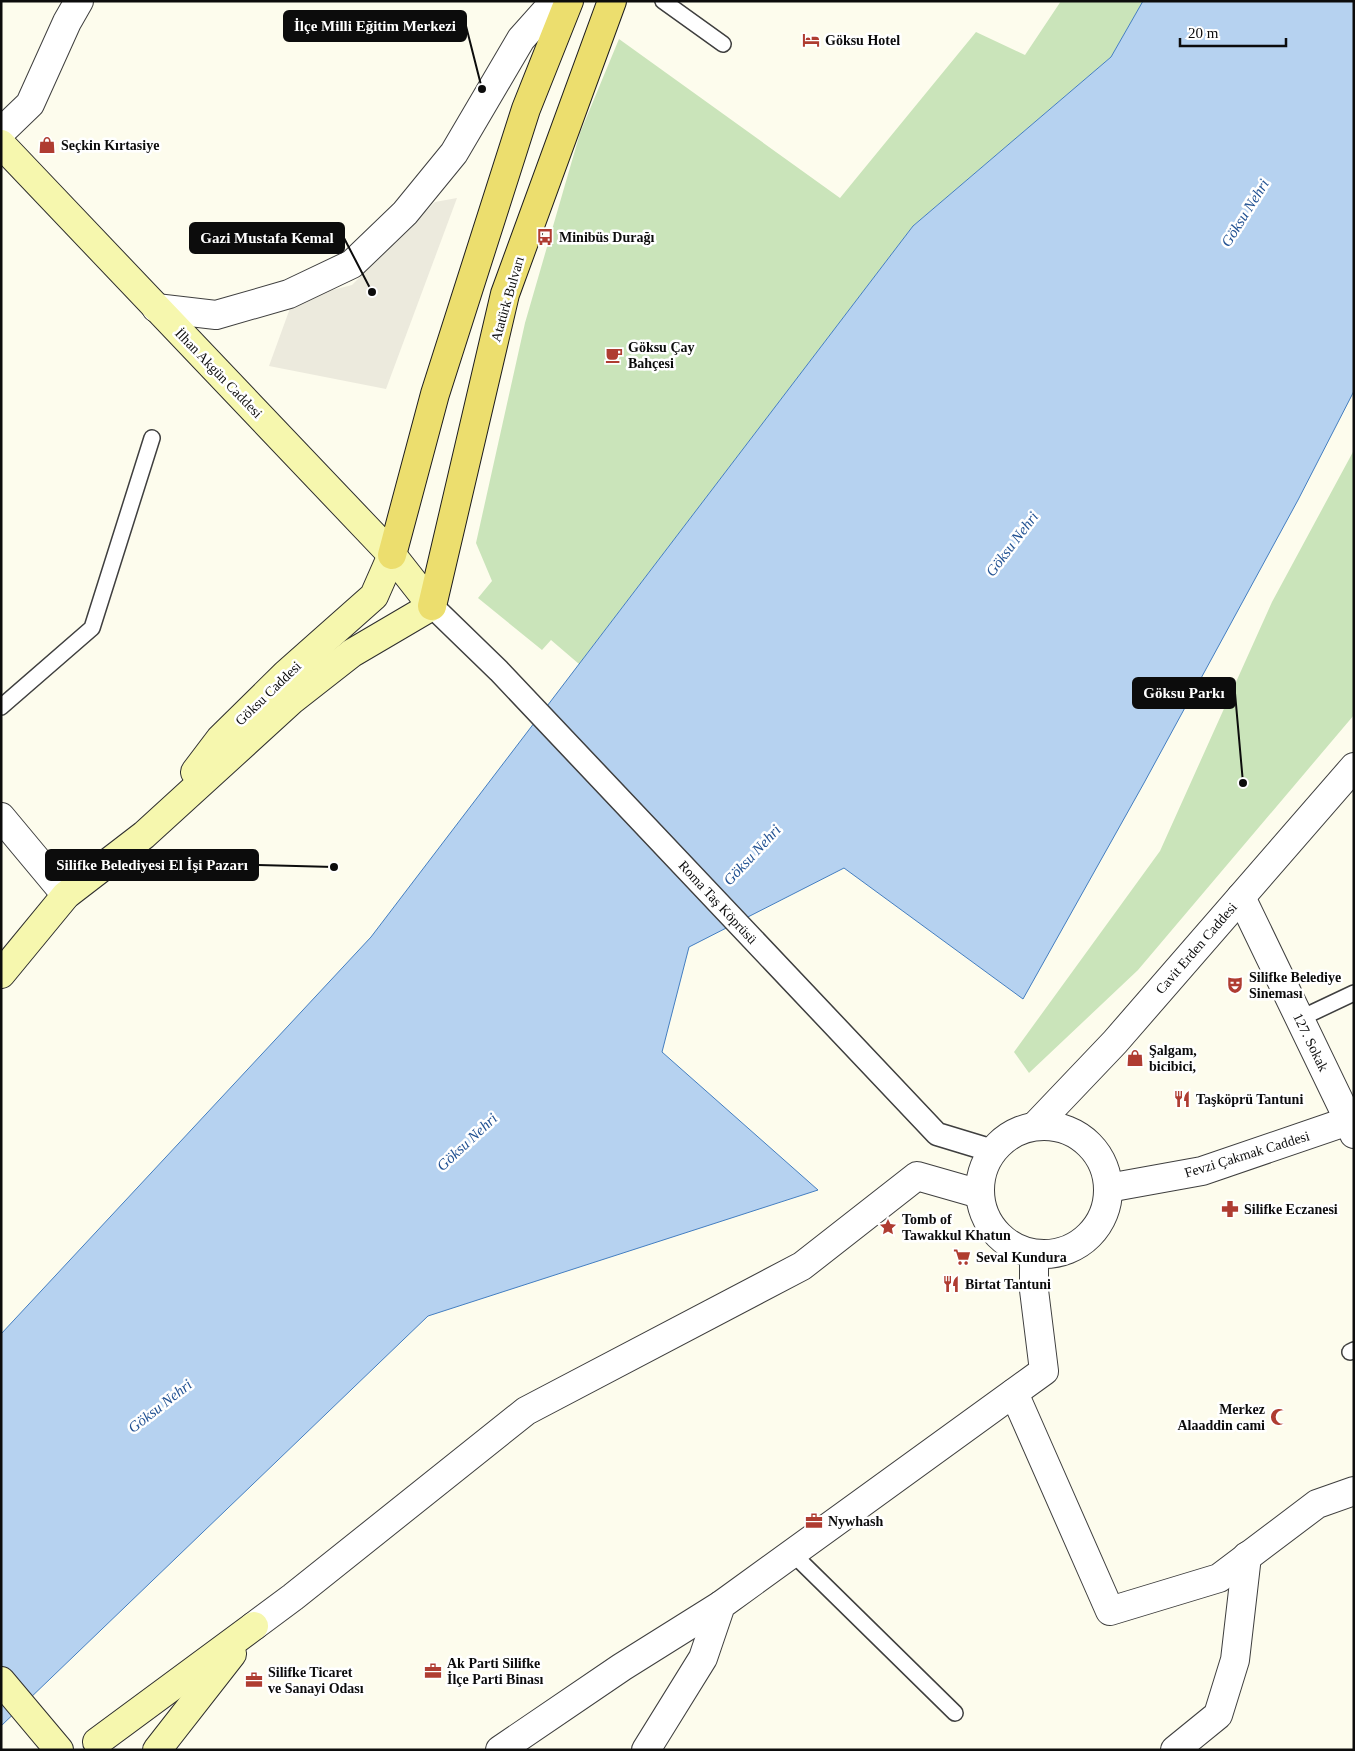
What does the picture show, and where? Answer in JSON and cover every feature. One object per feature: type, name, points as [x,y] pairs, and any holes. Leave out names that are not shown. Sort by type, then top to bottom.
[{"type":"main road","points":[[392,555],[438,384],[526,109],[569,1]]},
{"type":"main road","name":"Atatürk Bulvarı","points":[[432,606],[505,294],[612,1]]},
{"type":"main road","name":"İlhan Akgün Caddesi","points":[[1,144],[392,555],[432,606]]},
{"type":"main road","name":"Göksu Caddesi","points":[[144,836],[220,739],[286,674],[374,596],[392,555]]},
{"type":"main road","name":"Göksu Caddesi","points":[[1,974],[66,895],[144,836],[292,700],[352,653],[432,606]]},
{"type":"main road","points":[[70,1750],[79,1744],[106,1746],[254,1626]]},
{"type":"main road","points":[[157,1750],[254,1626]]},
{"type":"main road","points":[[1,1681],[59,1750]]},
{"type":"street","points":[[1,132],[30,104],[67,22],[79,1]]},
{"type":"street","points":[[156,308],[216,315],[289,294],[352,264],[405,213],[454,152],[521,39],[555,1]]},
{"type":"street","name":"Roma Taş Köprüsü","points":[[432,606],[499,671],[937,1134],[993,1151]]},
{"type":"street","name":"Cavit Erden Caddesi","points":[[1035,1126],[1115,1042],[1354,767]]},
{"type":"street","points":[[1,817],[66,895]]},
{"type":"street","name":"127. Sokak","points":[[1241,897],[1352,1125]]},
{"type":"street","name":"Fevzi Çakmak Caddesi","points":[[1108,1188],[1202,1171],[1352,1125]]},
{"type":"street","points":[[1035,1126],[1056,1127],[1076,1134],[1093,1148],[1104,1167],[1108,1188],[1106,1209],[1096,1228],[1081,1243],[1063,1252],[1042,1255],[1020,1251],[1002,1240],[989,1225],[980,1205],[979,1184],[985,1163],[993,1151],[1014,1132],[1035,1126]]},
{"type":"street","points":[[254,1626],[526,1411],[802,1266],[917,1176],[980,1194]]},
{"type":"street","points":[[500,1750],[622,1666],[721,1605],[1044,1371],[1034,1290],[1034,1254]]},
{"type":"street","points":[[1014,1393],[1110,1611],[1219,1578],[1317,1504],[1354,1491]]},
{"type":"street","points":[[1175,1750],[1218,1715],[1235,1660],[1247,1556]]},
{"type":"street","points":[[646,1750],[703,1658],[721,1605]]},
{"type":"lane","points":[[663,1],[723,44]]},
{"type":"lane","points":[[1,707],[92,628],[152,438]]},
{"type":"lane","points":[[1299,1019],[1354,993]]},
{"type":"lane","points":[[792,1553],[955,1713]]},
{"type":"green space","points":[[1061,1],[1143,1],[1111,57],[913,226],[579,664],[551,640],[542,650],[478,598],[492,581],[476,543],[525,323],[580,133],[619,39],[840,198],[976,32],[1025,55]]},
{"type":"green space","points":[[1354,450],[1354,715],[1138,970],[1029,1073],[1014,1052],[1160,851],[1272,602]]},
{"type":"shaded area","points":[[457,198],[386,389],[269,366],[293,300],[352,285],[435,202]]},
{"type":"water","name":"Göksu Nehri","points":[[1143,1],[1354,1],[1354,391],[1298,500],[1144,783],[1023,999],[844,868],[689,947],[662,1052],[818,1190],[428,1316],[1,1726],[1,1334],[371,937],[913,226],[1111,57]]},
{"type":"place","name":"Göksu Hotel","points":[[811,40]]},
{"type":"place","name":"İlçe Milli Eğitim Merkezi","points":[[482,89]]},
{"type":"place","name":"Seçkin Kırtasiye","points":[[47,145]]},
{"type":"place","name":"Minibüs Durağı","points":[[545,237]]},
{"type":"place","name":"Gazi Mustafa Kemal","points":[[372,292]]},
{"type":"place","name":"Göksu Çay Bahçesi","points":[[614,355]]},
{"type":"place","name":"Göksu Parkı","points":[[1243,783]]},
{"type":"place","name":"Silifke Belediyesi El İşi Pazarı","points":[[334,867]]},
{"type":"place","name":"Silifke Belediye Sineması","points":[[1235,985]]},
{"type":"place","name":"Şalgam, bicibici,","points":[[1135,1058]]},
{"type":"place","name":"Taşköprü Tantuni","points":[[1182,1099]]},
{"type":"place","name":"Silifke Eczanesi","points":[[1230,1209]]},
{"type":"place","name":"Tomb of Tawakkul Khatun","points":[[888,1227]]},
{"type":"place","name":"Seval Kundura","points":[[962,1257]]},
{"type":"place","name":"Birtat Tantuni","points":[[951,1284]]},
{"type":"place","name":"Merkez Alaaddin cami","points":[[1279,1417]]},
{"type":"place","name":"Nywhash","points":[[814,1521]]},
{"type":"place","name":"Ak Parti Silifke İlçe Parti Binası","points":[[433,1671]]},
{"type":"place","name":"Silifke Ticaret ve Sanayi Odası","points":[[254,1680]]}]
